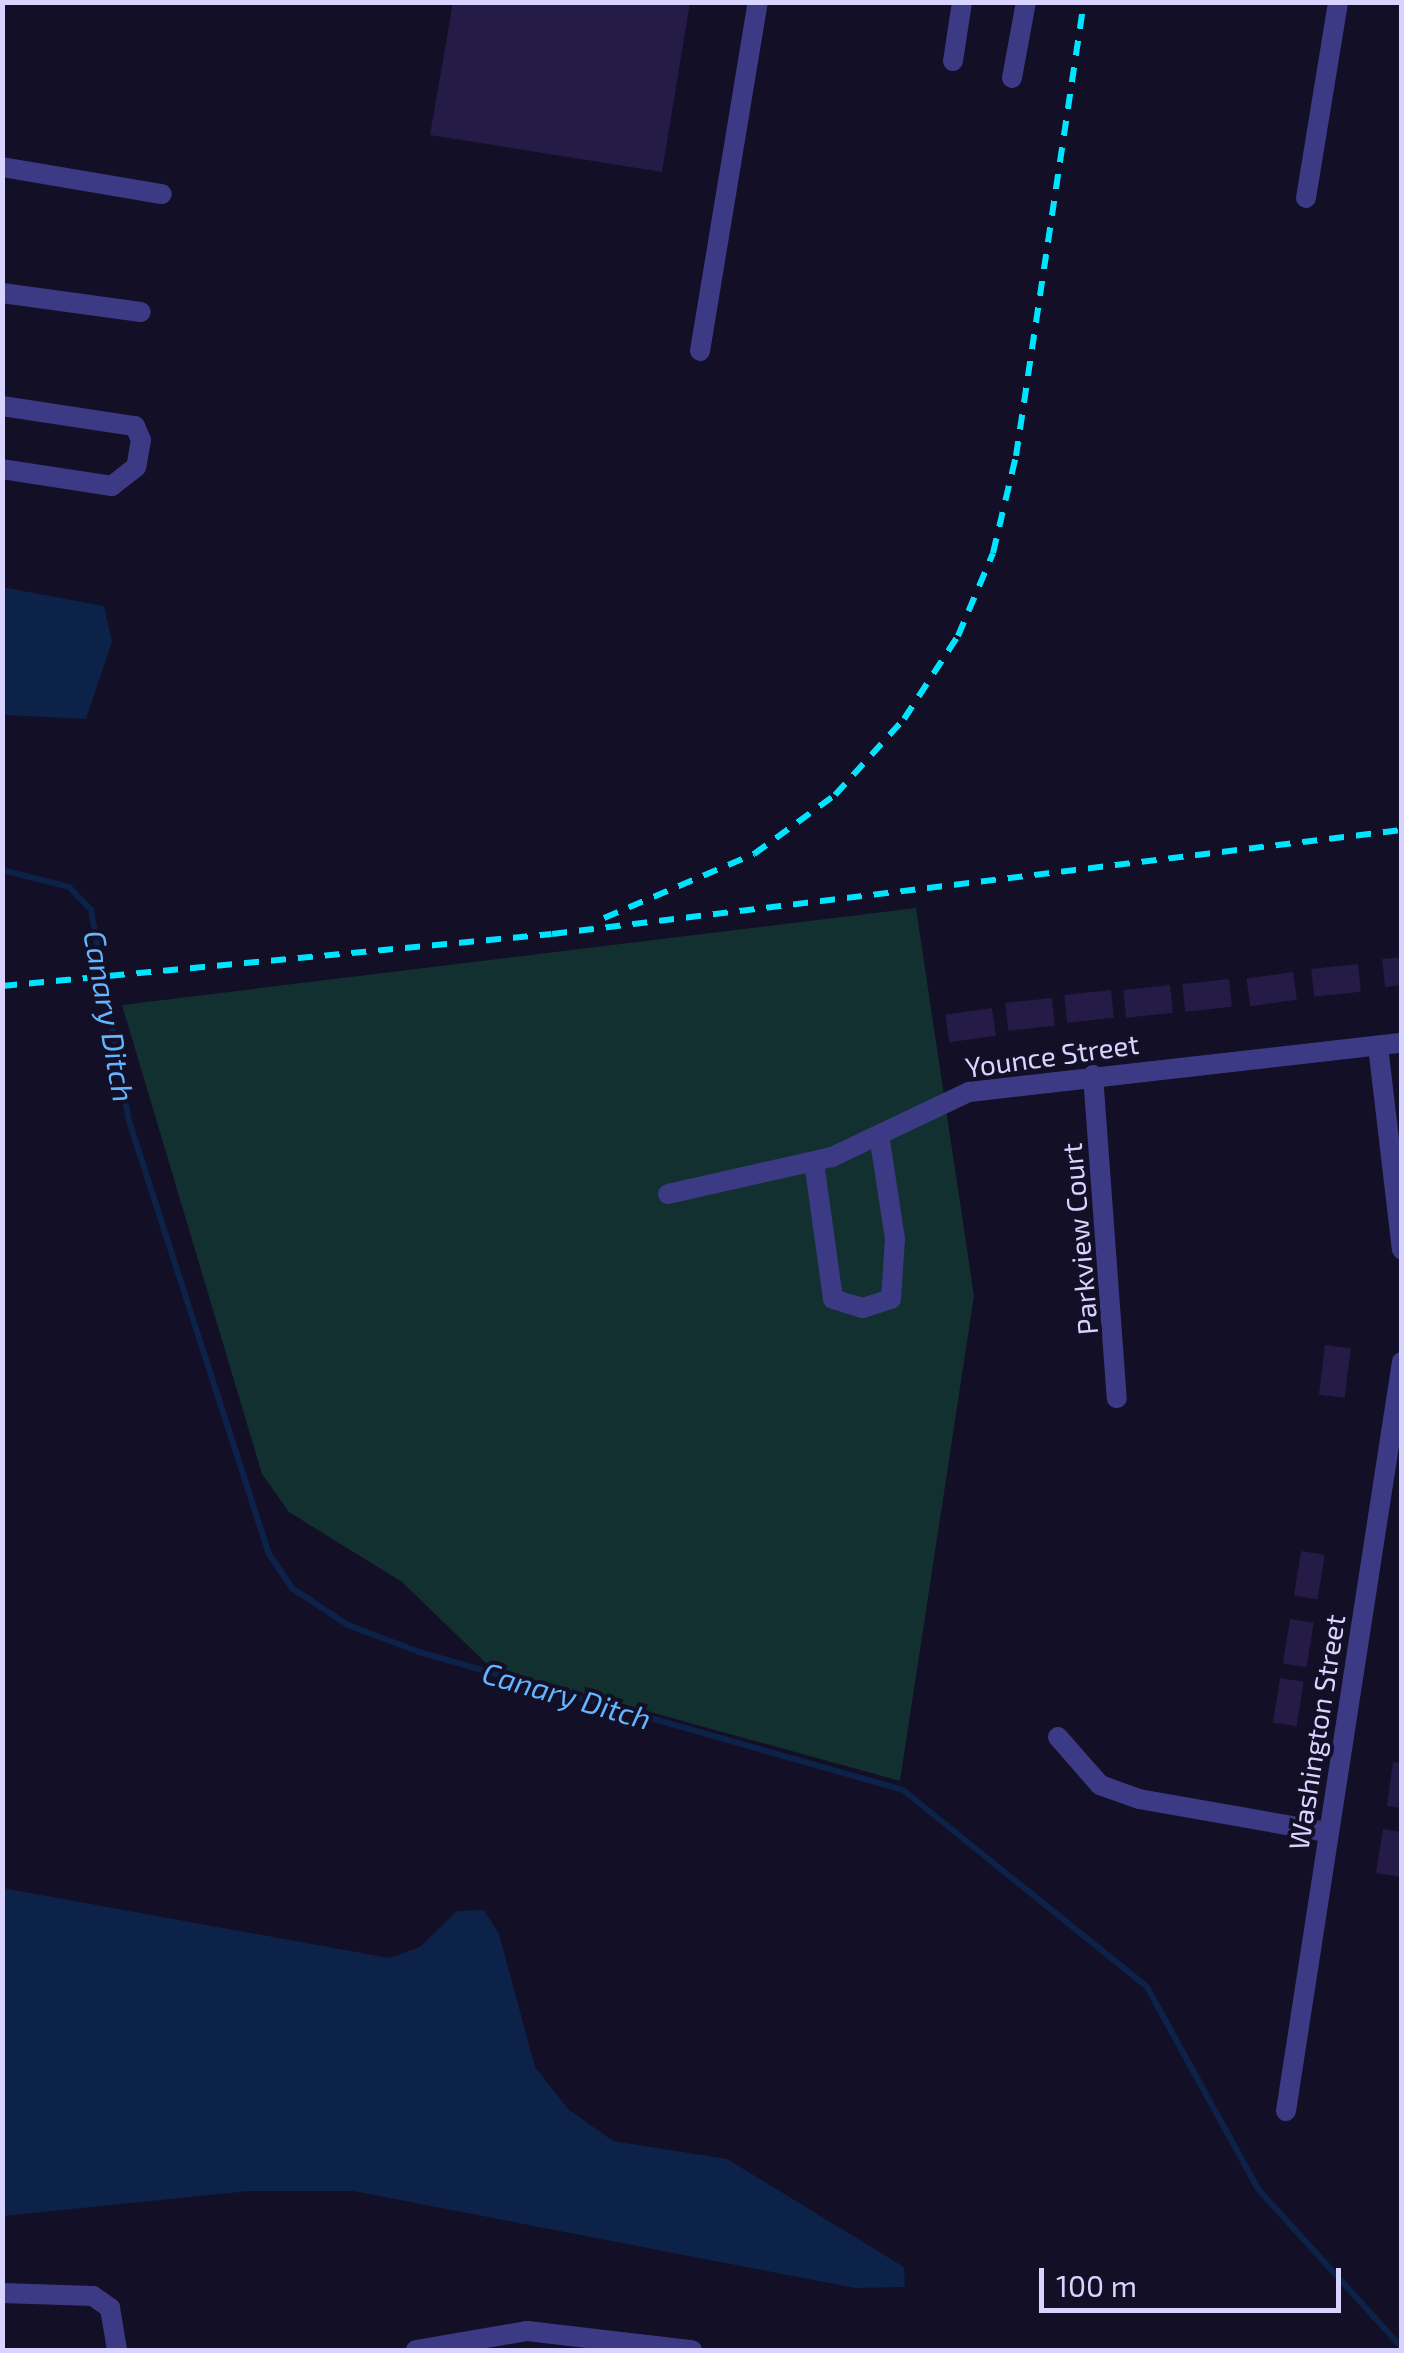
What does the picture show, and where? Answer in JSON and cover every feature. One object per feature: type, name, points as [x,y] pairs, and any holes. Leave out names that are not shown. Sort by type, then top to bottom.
[{"type":"street","points":[[700,352],[758,2]]},
{"type":"street","points":[[953,61],[962,2]]},
{"type":"street","points":[[1012,78],[1026,2]]},
{"type":"street","points":[[1306,198],[1338,2]]},
{"type":"street","points":[[2,167],[162,194]]},
{"type":"street","points":[[4,298],[141,312]]},
{"type":"street","points":[[2,406],[134,426],[141,440],[136,466],[112,486],[2,469]]},
{"type":"street","name":"Younce Street","points":[[668,1194],[814,1162],[879,1135],[942,1099],[1093,1075],[1402,1043]]},
{"type":"street","points":[[1378,1046],[1402,1250]]},
{"type":"street","name":"Parkview Court","points":[[1093,1075],[1117,1398]]},
{"type":"street","points":[[814,1162],[833,1299],[864,1308],[891,1299],[896,1238],[879,1135]]},
{"type":"street","name":"Washington Street","points":[[1286,2110],[1402,1362]]},
{"type":"street","points":[[1379,1518],[1402,1521]]},
{"type":"street","points":[[1058,1737],[1100,1784],[1139,1799],[1328,1832]]},
{"type":"street","points":[[2,2293],[94,2296],[110,2308],[117,2350]]},
{"type":"street","points":[[416,2350],[527,2331],[692,2350]]},
{"type":"green space","points":[[916,908],[974,1296],[900,1781],[491,1668],[402,1582],[289,1512],[262,1474],[122,1005]]},
{"type":"water","points":[[2,587],[104,606],[112,642],[86,719],[3,715]]},
{"type":"water","points":[[3,1888],[389,1958],[420,1947],[457,1911],[484,1910],[499,1934],[535,2067],[568,2109],[613,2141],[727,2159],[904,2267],[905,2287],[855,2288],[353,2191],[249,2191],[3,2216]]},
{"type":"building","points":[[453,2],[690,2],[662,172],[430,135]]},
{"type":"building","points":[[1402,957],[1402,985],[1385,987],[1382,959]]},
{"type":"building","points":[[1358,964],[1361,992],[1314,997],[1311,969]]},
{"type":"building","points":[[1293,972],[1297,1000],[1250,1006],[1246,979]]},
{"type":"building","points":[[1229,979],[1232,1007],[1185,1012],[1182,984]]},
{"type":"building","points":[[1170,985],[1173,1013],[1126,1018],[1123,990]]},
{"type":"building","points":[[1111,990],[1114,1018],[1067,1023],[1064,995]]},
{"type":"building","points":[[1052,998],[1055,1026],[1008,1031],[1005,1003]]},
{"type":"building","points":[[992,1008],[996,1036],[949,1042],[945,1015]]},
{"type":"building","points":[[1325,1345],[1351,1348],[1345,1398],[1319,1395]]},
{"type":"building","points":[[1301,1551],[1325,1555],[1318,1599],[1294,1595]]},
{"type":"building","points":[[1290,1619],[1314,1623],[1307,1667],[1283,1663]]},
{"type":"building","points":[[1280,1678],[1304,1682],[1297,1726],[1273,1722]]},
{"type":"building","points":[[1393,1762],[1402,1763],[1402,1808],[1387,1806]]},
{"type":"building","points":[[1383,1829],[1402,1832],[1401,1877],[1376,1873]]},
{"type":"waterway","name":"Canary Ditch","points":[[2,870],[69,887],[91,910],[129,1121],[269,1554],[292,1588],[348,1625],[419,1652],[903,1790],[1147,1987],[1258,2189],[1402,2348]]},
{"type":"railway","points":[[604,918],[754,854],[835,795],[904,719],[958,636],[993,553],[1016,456],[1084,2]]},
{"type":"railway","points":[[2,986],[552,934],[1402,830]]}]
